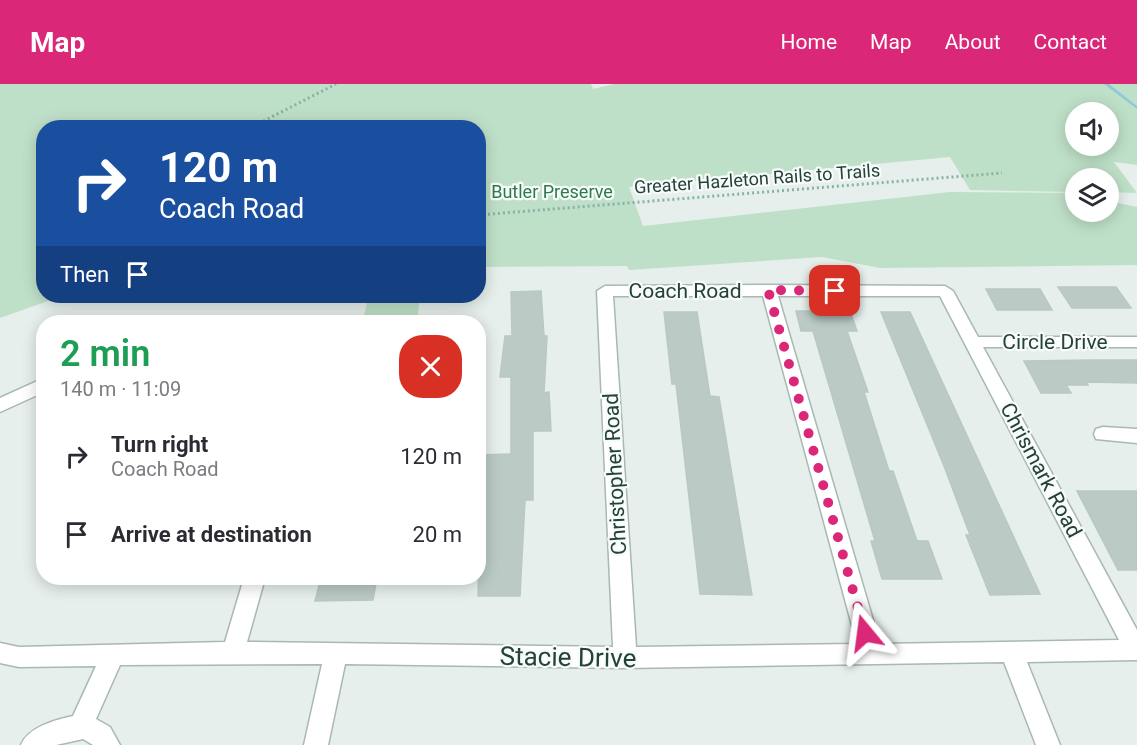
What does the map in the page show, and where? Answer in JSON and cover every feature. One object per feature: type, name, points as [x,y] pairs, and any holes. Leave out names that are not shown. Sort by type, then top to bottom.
[{"type":"street","points":[[768,290],[872,656]]},
{"type":"street","name":"Coach Road","points":[[605,291],[945,291]]},
{"type":"street","name":"Christopher Road","points":[[605,291],[625,658]]},
{"type":"street","name":"Chrismark Road","points":[[945,291],[1137,650]]},
{"type":"street","name":"Circle Drive","points":[[974,342],[1137,342]]},
{"type":"street","points":[[0,406],[36,388]]},
{"type":"street","points":[[1103,434],[1137,436]]},
{"type":"street","points":[[232,652],[252,585]]},
{"type":"street","name":"Stacie Drive","points":[[0,653],[19,657],[232,652],[625,658],[872,656],[1137,650]]},
{"type":"street","points":[[1012,653],[1048,745]]},
{"type":"street","points":[[316,745],[336,654]]},
{"type":"street","points":[[80,728],[111,656]]},
{"type":"street","points":[[33,745],[63,729],[80,728],[95,731],[108,745]]},
{"type":"path","points":[[266,120],[336,84]]},
{"type":"path","name":"Greater Hazleton Rails to Trails","points":[[486,214],[1002,173]]},
{"type":"green space","name":"Butler Preserve","points":[[0,84],[591,84],[593,89],[614,84],[1137,84],[1137,165],[1114,162],[1118,168],[1065,168],[1065,192],[970,190],[950,157],[629,187],[643,226],[950,192],[1065,193],[1065,222],[1119,222],[1119,203],[1137,207],[1137,265],[880,268],[822,257],[629,270],[627,266],[486,267],[486,120],[36,120],[36,303],[42,303],[0,318]]},
{"type":"green space","points":[[1119,169],[1137,193],[1119,192]]},
{"type":"green space","points":[[367,303],[419,303],[418,315],[364,315]]},
{"type":"building","points":[[1058,287],[1116,287],[1131,308],[1072,308]]},
{"type":"building","points":[[986,289],[1040,289],[1052,310],[997,310]]},
{"type":"building","points":[[541,291],[544,336],[547,336],[544,393],[549,392],[551,431],[533,431],[533,500],[525,500],[520,596],[478,596],[478,585],[486,585],[486,455],[511,454],[511,377],[500,377],[505,336],[512,336],[511,292]]},
{"type":"building","points":[[796,311],[850,311],[857,331],[847,331],[868,392],[864,392],[889,471],[893,471],[917,541],[928,541],[942,579],[882,579],[871,541],[875,541],[813,331],[801,331]]},
{"type":"building","points":[[664,312],[697,312],[710,396],[719,397],[752,595],[700,594],[676,384],[672,384]]},
{"type":"building","points":[[881,312],[910,312],[1040,594],[990,595],[966,535],[970,535],[944,466]]},
{"type":"building","points":[[1137,360],[1137,383],[1087,382],[1088,385],[1066,385],[1071,393],[1041,393],[1024,361]]},
{"type":"building","points":[[1077,491],[1137,491],[1137,570],[1118,570]]},
{"type":"building","points":[[319,585],[376,585],[373,600],[315,601]]},
{"type":"waterway","points":[[1106,84],[1137,108]]},
{"type":"route","points":[[835,291],[768,290],[865,633]]}]
